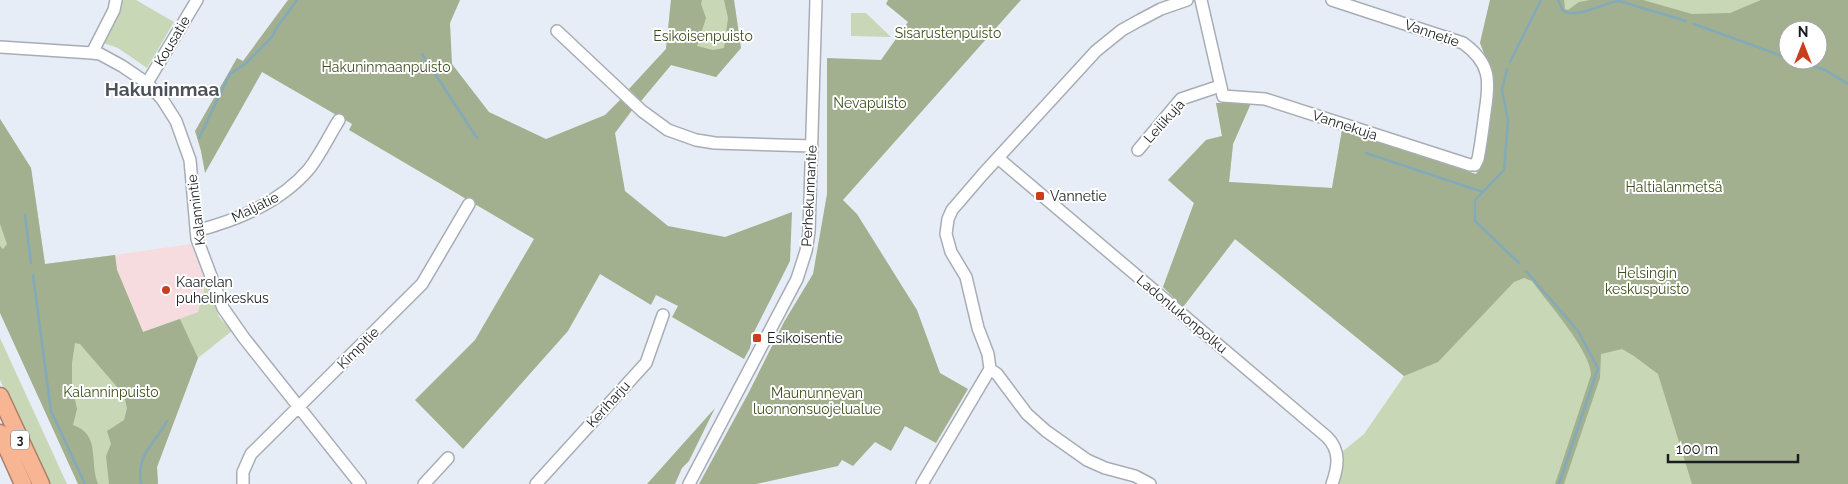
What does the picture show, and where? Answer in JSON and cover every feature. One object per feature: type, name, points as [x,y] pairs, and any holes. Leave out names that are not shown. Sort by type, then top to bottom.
[{"type":"highway","name":"3","points":[[0,396],[41,484]]},
{"type":"highway","name":"3","points":[[0,433],[24,484]]},
{"type":"street","points":[[92,52],[114,10],[116,0]]},
{"type":"street","name":"Kousatie","points":[[147,83],[197,0]]},
{"type":"street","name":"Perhekunnantie","points":[[689,484],[801,270],[806,251],[809,232],[816,0]]},
{"type":"street","points":[[922,484],[990,370],[988,354],[978,328],[966,277],[951,252],[946,234],[948,219],[957,203],[1084,62],[1108,41],[1140,20],[1160,9],[1187,0]]},
{"type":"street","points":[[1201,0],[1220,86]]},
{"type":"street","name":"Vannetie","points":[[1332,0],[1463,43],[1473,50],[1484,66],[1489,84],[1478,159],[1475,165]]},
{"type":"street","points":[[557,31],[642,111],[668,130],[696,140],[715,143],[812,146]]},
{"type":"street","name":"Kalannintie","points":[[0,47],[100,54],[147,83],[162,99],[176,121],[188,150],[196,231],[204,260],[228,317],[360,484]]},
{"type":"street","name":"Leilikuja","points":[[1138,150],[1181,99],[1220,86]]},
{"type":"street","name":"Vannekuja","points":[[1220,86],[1223,96],[1265,99],[1475,165]]},
{"type":"street","name":"Maljatie","points":[[196,231],[211,228],[262,207],[281,196],[310,168],[339,120]]},
{"type":"street","name":"Ladonlukonpolku","points":[[998,158],[1327,437],[1336,449],[1337,456],[1337,465],[1332,484]]},
{"type":"street","name":"Kimpitie","points":[[243,484],[244,472],[251,454],[422,284],[469,204]]},
{"type":"street","name":"Keriharju","points":[[536,484],[646,363],[663,315]]},
{"type":"street","points":[[990,370],[997,374],[1027,414],[1046,431],[1087,460],[1106,468],[1135,476],[1150,484]]},
{"type":"street","points":[[424,484],[448,458]]},
{"type":"shaded area","points":[[191,244],[206,282],[198,312],[143,332],[117,270],[115,255]]},
{"type":"green space","points":[[123,0],[136,0],[174,22],[147,68],[118,48],[101,42]]},
{"type":"green space","name":"Hakuninmaanpuisto","points":[[288,0],[460,0],[450,23],[452,64],[489,112],[546,139],[605,115],[622,98],[633,109],[615,133],[625,191],[668,226],[725,237],[792,212],[790,261],[753,334],[750,348],[744,359],[672,317],[678,306],[656,295],[651,305],[600,274],[568,331],[463,449],[415,400],[475,340],[534,239],[349,130],[352,124],[262,72],[205,173],[195,131],[237,58],[243,61]]},
{"type":"green space","name":"Esikoisenpuisto","points":[[671,0],[734,0],[741,48],[716,77],[671,65],[641,101],[629,89],[666,49]]},
{"type":"green space","name":"Esikoisenpuisto","points":[[671,0],[702,0],[701,4],[706,18],[697,46],[713,50],[724,48],[728,18],[724,0],[734,0],[741,48],[716,77],[671,65],[641,101],[629,89],[666,49]]},
{"type":"green space","points":[[888,0],[1021,0],[843,200],[857,214],[917,310],[940,373],[968,389],[936,443],[905,426],[891,451],[875,442],[853,466],[842,460],[838,466],[756,484],[699,484],[749,392],[784,322],[813,274],[827,194],[827,58],[881,60],[908,22],[886,4]]},
{"type":"green space","name":"Haltialanmetsä","points":[[1490,0],[1848,0],[1848,484],[1332,484],[1337,456],[1364,434],[1404,376],[1235,239],[1183,307],[1163,287],[1194,203],[1168,180],[1206,140],[1222,136],[1216,103],[1251,103],[1233,144],[1229,182],[1332,188],[1342,130],[1476,174],[1482,165],[1494,78],[1480,43]]},
{"type":"green space","name":"Haltialanmetsä","points":[[1490,0],[1564,0],[1565,9],[1568,10],[1579,2],[1590,0],[1643,0],[1692,14],[1730,13],[1761,0],[1848,0],[1848,484],[1692,484],[1658,374],[1622,349],[1601,354],[1600,378],[1564,484],[1555,484],[1591,375],[1584,353],[1576,340],[1532,281],[1524,278],[1514,282],[1438,362],[1404,376],[1235,239],[1183,307],[1163,287],[1194,203],[1168,180],[1206,140],[1222,136],[1216,103],[1251,103],[1233,144],[1229,182],[1332,188],[1342,130],[1476,174],[1482,165],[1494,78],[1480,43]]},
{"type":"green space","points":[[851,13],[866,13],[891,37],[851,36]]},
{"type":"green space","name":"Kalanninpuisto","points":[[0,119],[31,168],[45,264],[115,255],[117,270],[143,332],[198,312],[206,282],[219,317],[232,331],[198,358],[157,467],[158,484],[78,484],[0,312]]},
{"type":"green space","name":"Kalanninpuisto","points":[[0,119],[31,168],[45,264],[115,255],[117,270],[143,332],[180,319],[198,358],[157,467],[158,484],[109,484],[106,456],[111,444],[107,431],[124,420],[127,408],[124,395],[80,344],[75,343],[72,363],[72,386],[77,409],[73,425],[82,429],[91,442],[95,476],[98,484],[78,484],[0,313],[0,246],[3,249],[7,244],[0,224]]},
{"type":"green space","points":[[0,338],[67,484],[49,484],[0,380]]},
{"type":"green space","points":[[715,408],[689,461],[682,468],[675,484],[647,484]]},
{"type":"waterway","points":[[199,138],[230,74],[245,64],[272,37],[297,0]]},
{"type":"waterway","points":[[1510,62],[1541,0]]},
{"type":"waterway","points":[[1558,0],[1563,11],[1569,13],[1583,12],[1619,1],[1686,21]]},
{"type":"waterway","points":[[1694,24],[1778,54]]},
{"type":"waterway","points":[[422,54],[477,138]]},
{"type":"waterway","points":[[1507,69],[1502,90],[1508,121],[1504,170],[1475,200],[1475,221],[1519,263]]},
{"type":"waterway","points":[[1825,70],[1848,84]]},
{"type":"waterway","points":[[1366,153],[1483,192]]},
{"type":"waterway","points":[[25,215],[31,263]]},
{"type":"waterway","points":[[1526,271],[1578,331],[1598,368],[1559,484]]},
{"type":"waterway","points":[[33,275],[51,411],[85,484]]},
{"type":"waterway","points":[[141,484],[140,473],[144,457],[167,421]]},
{"type":"place","name":"Vannetie","points":[[1040,196]]},
{"type":"place","name":"Kaarelan puhelinkeskus","points":[[166,290]]},
{"type":"place","name":"Esikoisentie","points":[[757,338]]},
{"type":"district","name":"Hakuninmaa","points":[[162,89]]},
{"type":"park label","name":"Sisarustenpuisto","points":[[948,33]]},
{"type":"park label","name":"Nevapuisto","points":[[870,103]]},
{"type":"park label","name":"Helsingin keskuspuisto","points":[[1647,282]]},
{"type":"park label","name":"Maununnevan luonnonsuojelualue","points":[[817,402]]}]
